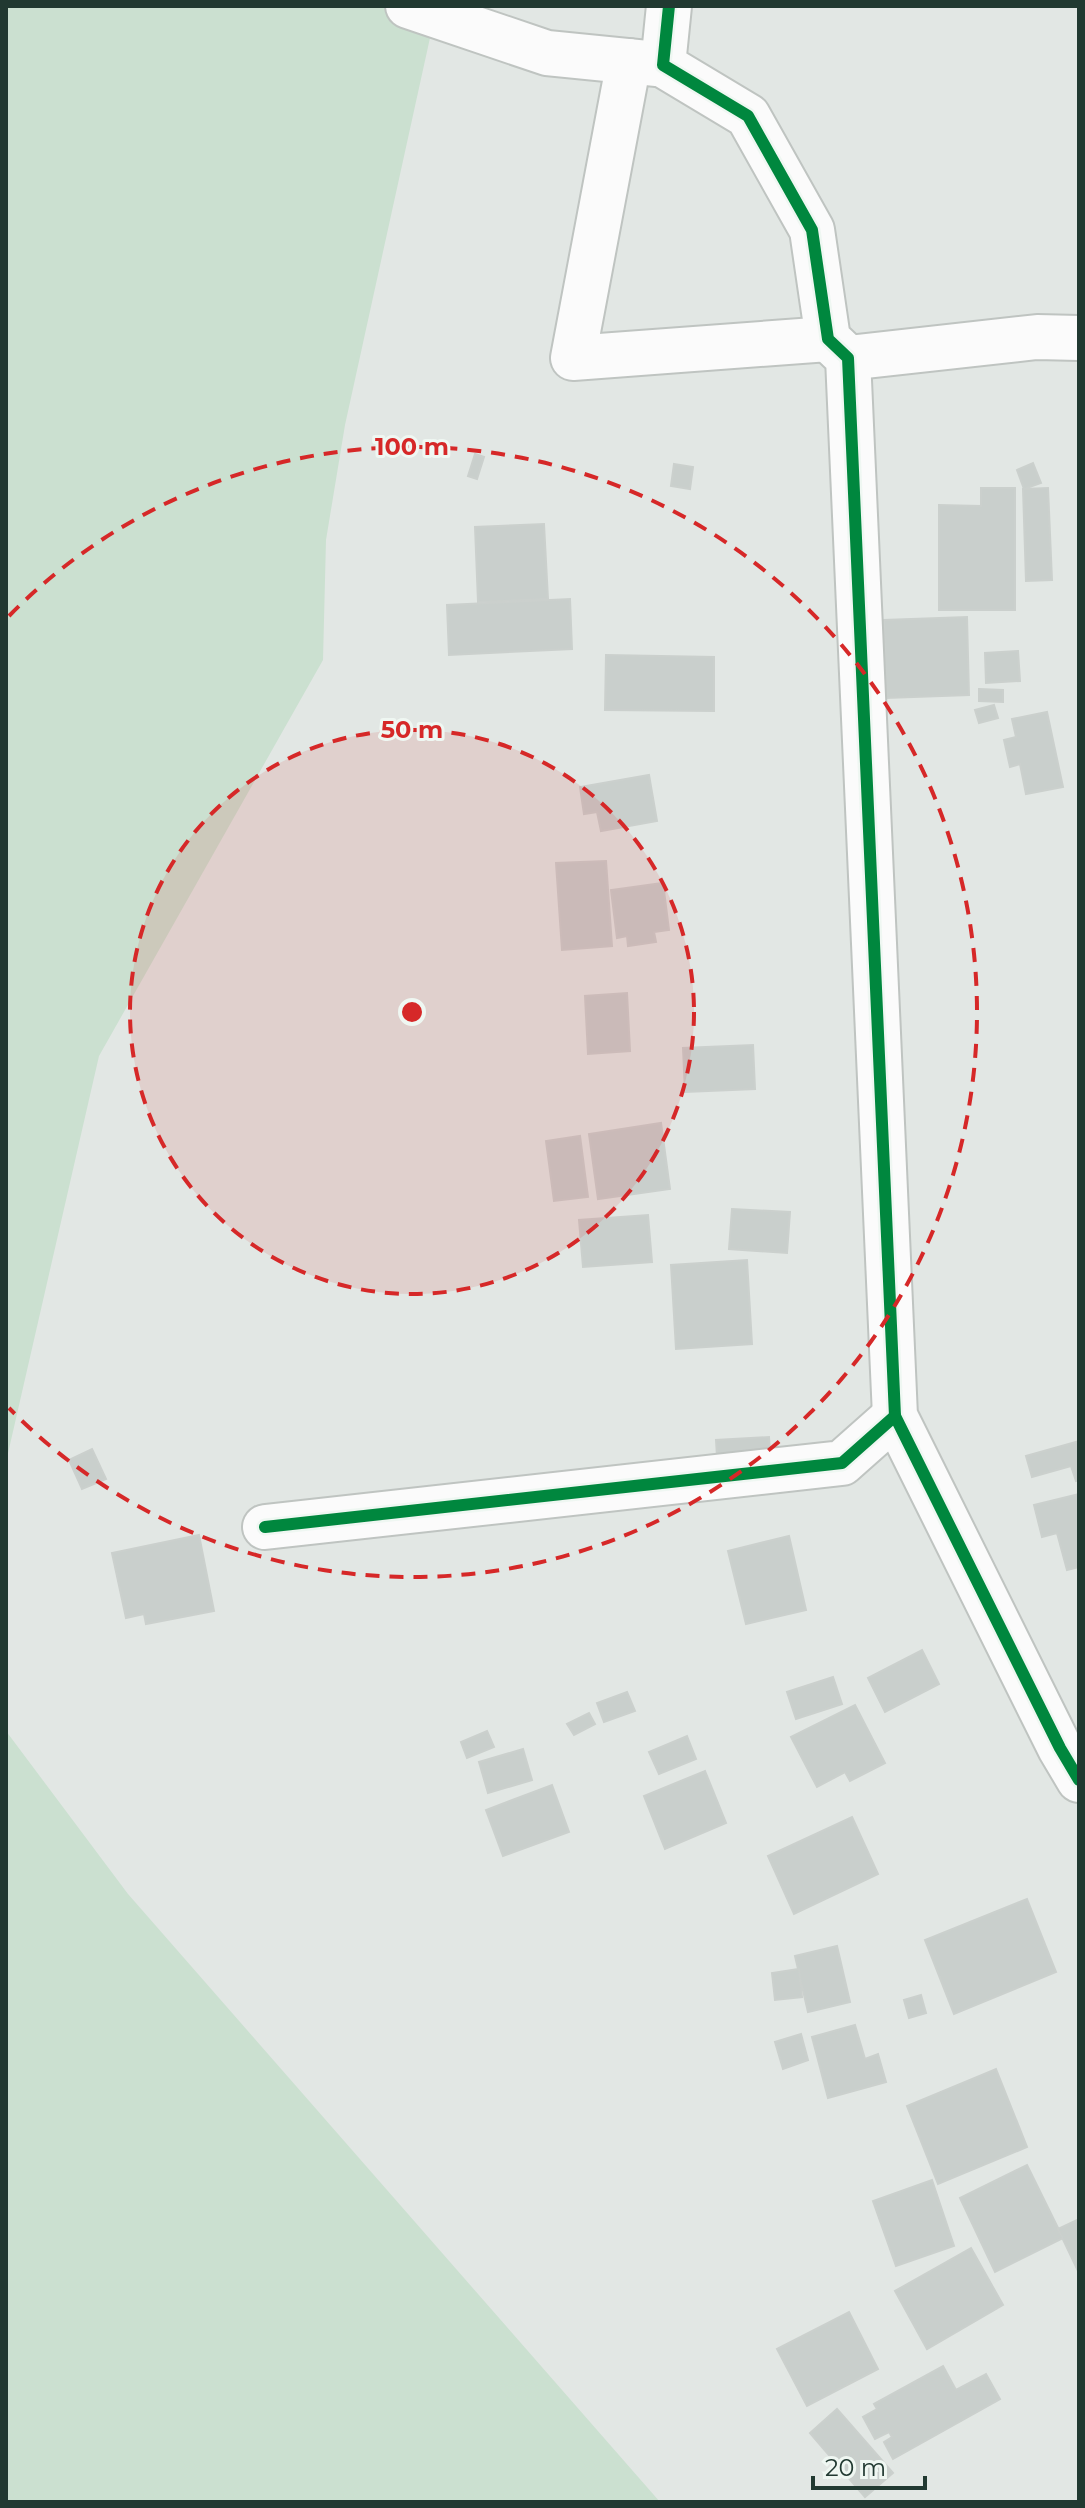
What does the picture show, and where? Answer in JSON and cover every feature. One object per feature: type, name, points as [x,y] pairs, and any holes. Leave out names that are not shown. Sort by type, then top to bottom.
[{"type":"street","points":[[408,6],[547,53],[646,63],[748,116],[812,230],[838,348],[895,1416],[1053,1734],[1079,1780]]},
{"type":"street","points":[[669,6],[646,63],[573,358],[1037,337],[1079,338]]},
{"type":"street","points":[[265,1527],[842,1463],[895,1416]]},
{"type":"green space","points":[[6,6],[437,6],[345,425],[326,540],[323,660],[99,1056],[6,1462]]},
{"type":"green space","points":[[6,1731],[128,1894],[660,2502],[6,2502]]},
{"type":"building","points":[[475,454],[484,457],[477,479],[468,476]]},
{"type":"building","points":[[1033,463],[1041,483],[1024,489],[1017,470]]},
{"type":"building","points":[[674,464],[693,467],[690,489],[671,486]]},
{"type":"building","points":[[981,488],[1015,488],[1015,610],[939,610],[939,505],[981,506]]},
{"type":"building","points":[[1048,488],[1052,580],[1026,581],[1023,489]]},
{"type":"building","points":[[544,524],[548,599],[478,602],[475,527]]},
{"type":"building","points":[[570,599],[572,649],[449,655],[447,605]]},
{"type":"building","points":[[967,617],[969,695],[886,698],[884,620]]},
{"type":"building","points":[[1018,651],[1020,681],[986,683],[985,653]]},
{"type":"building","points":[[606,655],[714,657],[714,711],[605,710]]},
{"type":"building","points":[[979,689],[1003,690],[1003,702],[979,701]]},
{"type":"building","points":[[994,705],[998,718],[979,723],[975,710]]},
{"type":"building","points":[[1047,712],[1063,787],[1026,794],[1020,764],[1010,767],[1004,740],[1016,737],[1012,719]]},
{"type":"building","points":[[649,775],[657,821],[601,831],[597,812],[584,814],[580,787]]},
{"type":"building","points":[[606,861],[612,946],[562,950],[556,863]]},
{"type":"building","points":[[663,883],[669,930],[654,932],[656,942],[628,946],[627,936],[617,938],[611,890]]},
{"type":"building","points":[[627,993],[630,1051],[588,1054],[585,996]]},
{"type":"building","points":[[753,1045],[755,1089],[685,1092],[683,1048]]},
{"type":"building","points":[[661,1123],[670,1189],[598,1199],[589,1134]]},
{"type":"building","points":[[580,1136],[588,1197],[554,1201],[546,1141]]},
{"type":"building","points":[[732,1209],[790,1212],[787,1253],[729,1249]]},
{"type":"building","points":[[648,1215],[652,1262],[583,1267],[579,1220]]},
{"type":"building","points":[[747,1260],[752,1344],[676,1349],[671,1265]]},
{"type":"building","points":[[769,1437],[772,1486],[719,1489],[716,1440]]},
{"type":"building","points":[[1079,1441],[1079,1480],[1076,1481],[1071,1466],[1032,1477],[1026,1456]]},
{"type":"building","points":[[92,1449],[106,1479],[82,1489],[69,1460]]},
{"type":"building","points":[[1079,1494],[1079,1567],[1067,1570],[1057,1533],[1042,1537],[1034,1505]]},
{"type":"building","points":[[199,1535],[214,1611],[146,1624],[144,1614],[126,1618],[112,1553]]},
{"type":"building","points":[[789,1536],[806,1610],[746,1624],[728,1551]]},
{"type":"building","points":[[922,1650],[939,1684],[885,1712],[868,1678]]},
{"type":"building","points":[[833,1677],[842,1704],[796,1719],[787,1692]]},
{"type":"building","points":[[627,1692],[635,1711],[604,1722],[597,1703]]},
{"type":"building","points":[[855,1705],[885,1763],[850,1781],[845,1772],[817,1787],[791,1737]]},
{"type":"building","points":[[589,1713],[595,1724],[574,1735],[567,1724]]},
{"type":"building","points":[[487,1731],[494,1747],[467,1758],[461,1742]]},
{"type":"building","points":[[687,1736],[696,1759],[659,1774],[649,1752]]},
{"type":"building","points":[[523,1749],[532,1780],[488,1793],[479,1762]]},
{"type":"building","points":[[705,1771],[726,1823],[665,1849],[644,1796]]},
{"type":"building","points":[[552,1785],[569,1832],[503,1856],[486,1810]]},
{"type":"building","points":[[852,1817],[878,1874],[794,1914],[768,1856]]},
{"type":"building","points":[[1027,1899],[1056,1972],[954,2014],[925,1940]]},
{"type":"building","points":[[837,1946],[850,2002],[808,2012],[795,1956]]},
{"type":"building","points":[[799,1969],[802,1997],[775,2000],[772,1973]]},
{"type":"building","points":[[921,1995],[926,2013],[909,2018],[904,2000]]},
{"type":"building","points":[[855,2025],[865,2059],[878,2054],[886,2082],[828,2098],[812,2037]]},
{"type":"building","points":[[801,2034],[808,2060],[783,2069],[775,2042]]},
{"type":"building","points":[[996,2069],[1027,2147],[938,2184],[907,2106]]},
{"type":"building","points":[[1027,2165],[1063,2238],[995,2272],[960,2198]]},
{"type":"building","points":[[932,2180],[954,2246],[896,2266],[873,2201]]},
{"type":"building","points":[[1079,2219],[1079,2273],[1058,2229]]},
{"type":"building","points":[[971,2248],[1003,2305],[927,2349],[895,2291]]},
{"type":"building","points":[[849,2312],[878,2369],[807,2406],[777,2349]]},
{"type":"building","points":[[943,2366],[956,2390],[986,2374],[1000,2399],[893,2459],[884,2442],[892,2437],[889,2432],[875,2439],[863,2417],[877,2409],[874,2404]]},
{"type":"building","points":[[837,2409],[893,2473],[865,2497],[810,2433]]},
{"type":"cycle path","points":[[669,6],[663,65],[748,116],[812,230],[828,339],[848,358],[895,1416],[1060,1748],[1079,1780]]},
{"type":"cycle path","points":[[265,1527],[842,1463],[895,1416]]}]
